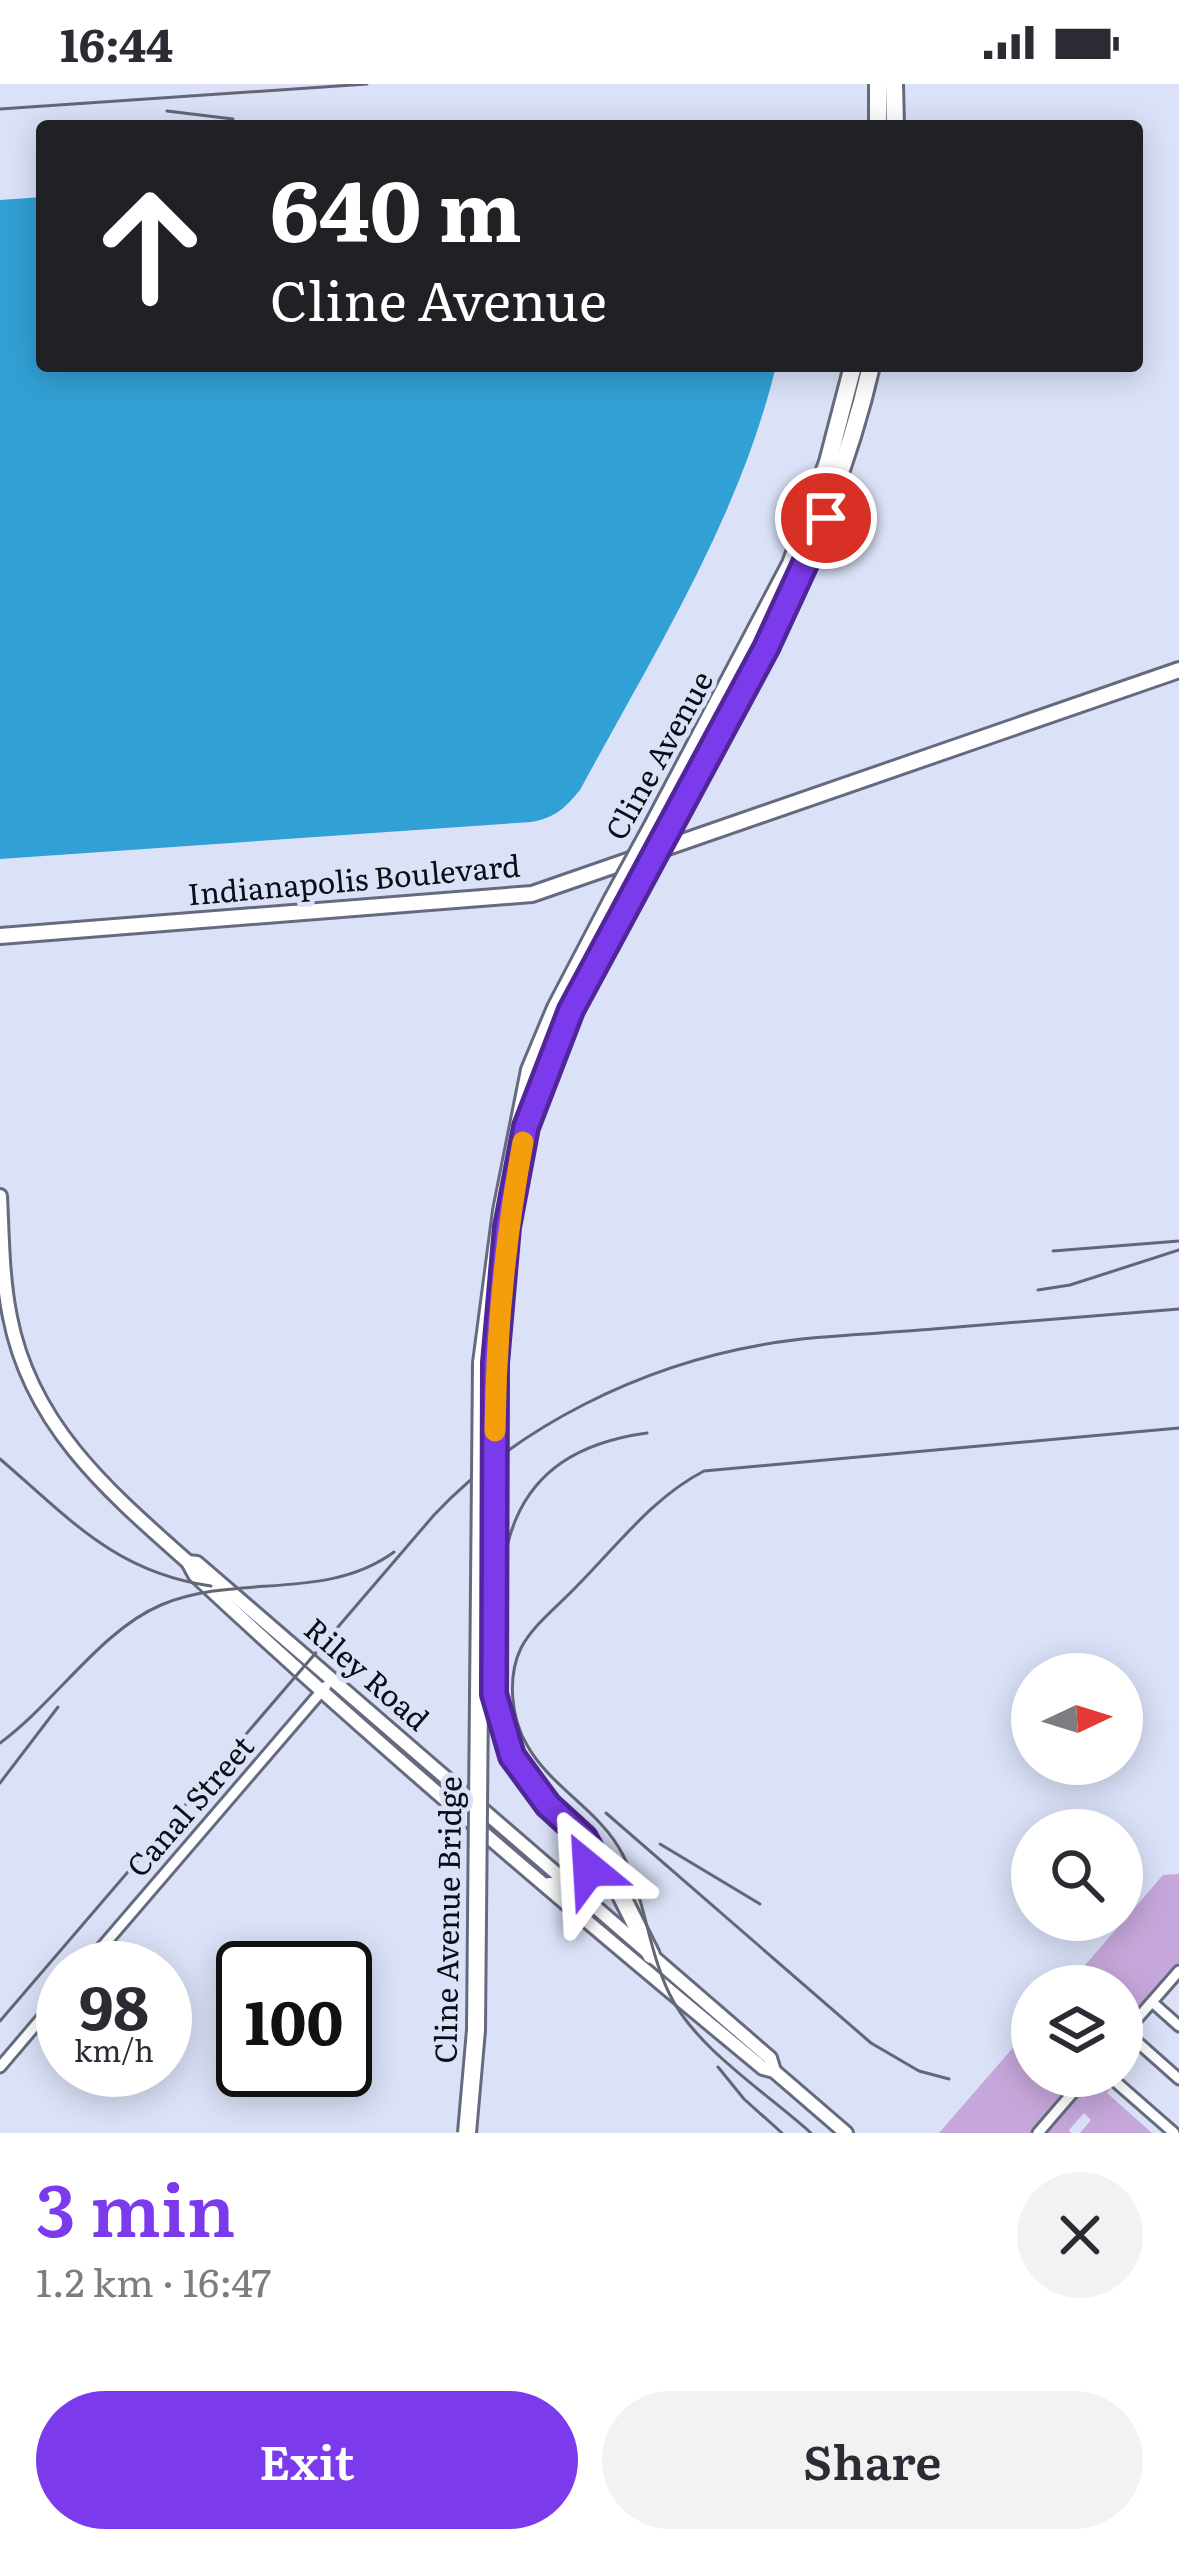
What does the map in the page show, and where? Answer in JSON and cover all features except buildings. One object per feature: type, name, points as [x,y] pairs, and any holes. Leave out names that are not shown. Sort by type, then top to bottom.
[{"type":"highway","points":[[878,84],[878,120]]},
{"type":"highway","points":[[894,84],[895,120]]},
{"type":"highway","name":"Cline Avenue","points":[[478,1708],[491,1282],[530,1070],[556,1007],[791,564],[852,372]]},
{"type":"highway","name":"Cline Avenue","points":[[511,1168],[571,1010],[807,564],[845,464],[869,372]]},
{"type":"highway","points":[[526,1127],[489,1363],[492,1677],[503,1735],[531,1784],[608,1869],[651,1955]]},
{"type":"highway","name":"Cline Avenue Bridge","points":[[467,2133],[476,2030],[478,1708]]},
{"type":"highway","points":[[549,1886],[571,1885],[589,1869],[590,1849],[584,1838]]},
{"type":"main road","name":"Indianapolis Boulevard","points":[[0,936],[532,895],[1179,670]]},
{"type":"main road","name":"Riley Road","points":[[0,1196],[9,1313],[19,1354],[63,1441],[95,1478],[188,1562],[199,1578],[640,1968],[846,2133]]},
{"type":"main road","name":"Riley Road","points":[[188,1562],[197,1563],[334,1678],[770,2058],[774,2071]]},
{"type":"street","name":"Canal Street","points":[[108,1941],[334,1678]]},
{"type":"street","points":[[1143,2012],[1178,1973]]},
{"type":"street","points":[[1152,2002],[1179,2026]]},
{"type":"street","points":[[0,2067],[36,2025]]},
{"type":"street","points":[[1143,2050],[1179,2079]]},
{"type":"street","points":[[1038,2133],[1069,2097]]},
{"type":"street","points":[[1133,2097],[1174,2133]]},
{"type":"shaded area","points":[[1179,1874],[1179,1966],[1143,2007],[1143,1965],[1085,1965],[1106,1941],[1143,1941],[1143,1898],[1163,1875]]},
{"type":"shaded area","points":[[1011,2050],[1011,2097],[1065,2097],[1033,2133],[939,2133]]},
{"type":"shaded area","points":[[1075,2097],[1112,2097],[1152,2133],[1080,2133],[1091,2120],[1084,2113],[1071,2133],[1044,2133]]},
{"type":"water","points":[[36,197],[36,372],[774,372],[740,478],[692,584],[580,790],[564,807],[531,822],[0,859],[0,200]]},
{"type":"railway","points":[[0,109],[367,84]]},
{"type":"railway","points":[[167,111],[233,119]]},
{"type":"railway","points":[[1053,1251],[1179,1241]]},
{"type":"railway","points":[[1038,1290],[1070,1285],[1179,1250]]},
{"type":"railway","points":[[0,2021],[434,1515],[467,1483],[543,1428],[584,1404],[671,1368],[761,1345],[1179,1309]]},
{"type":"railway","points":[[811,2133],[713,2050],[680,2013],[662,1976],[623,1855],[602,1825],[537,1760],[522,1734],[514,1710],[513,1684],[521,1648],[636,1524],[668,1494],[704,1471],[1179,1428]]},
{"type":"railway","points":[[502,1681],[500,1593],[516,1518],[535,1488],[561,1463],[598,1444],[647,1433]]},
{"type":"railway","points":[[0,1459],[96,1540],[147,1569],[211,1586]]},
{"type":"railway","points":[[0,1743],[98,1649],[161,1605],[219,1590],[339,1577],[394,1552]]},
{"type":"railway","points":[[0,1783],[58,1707]]},
{"type":"railway","points":[[606,1813],[871,2043],[919,2071],[949,2079]]},
{"type":"railway","points":[[660,1844],[760,1904]]},
{"type":"railway","points":[[718,2067],[744,2099],[782,2133]]},
{"type":"slow traffic","points":[[495,1431],[497,1316],[523,1142]]},
{"type":"route","points":[[589,1869],[590,1849],[584,1838],[531,1784],[512,1756],[496,1710],[492,1654],[495,1363],[507,1227],[526,1127],[571,1010],[766,648],[826,518]]}]
